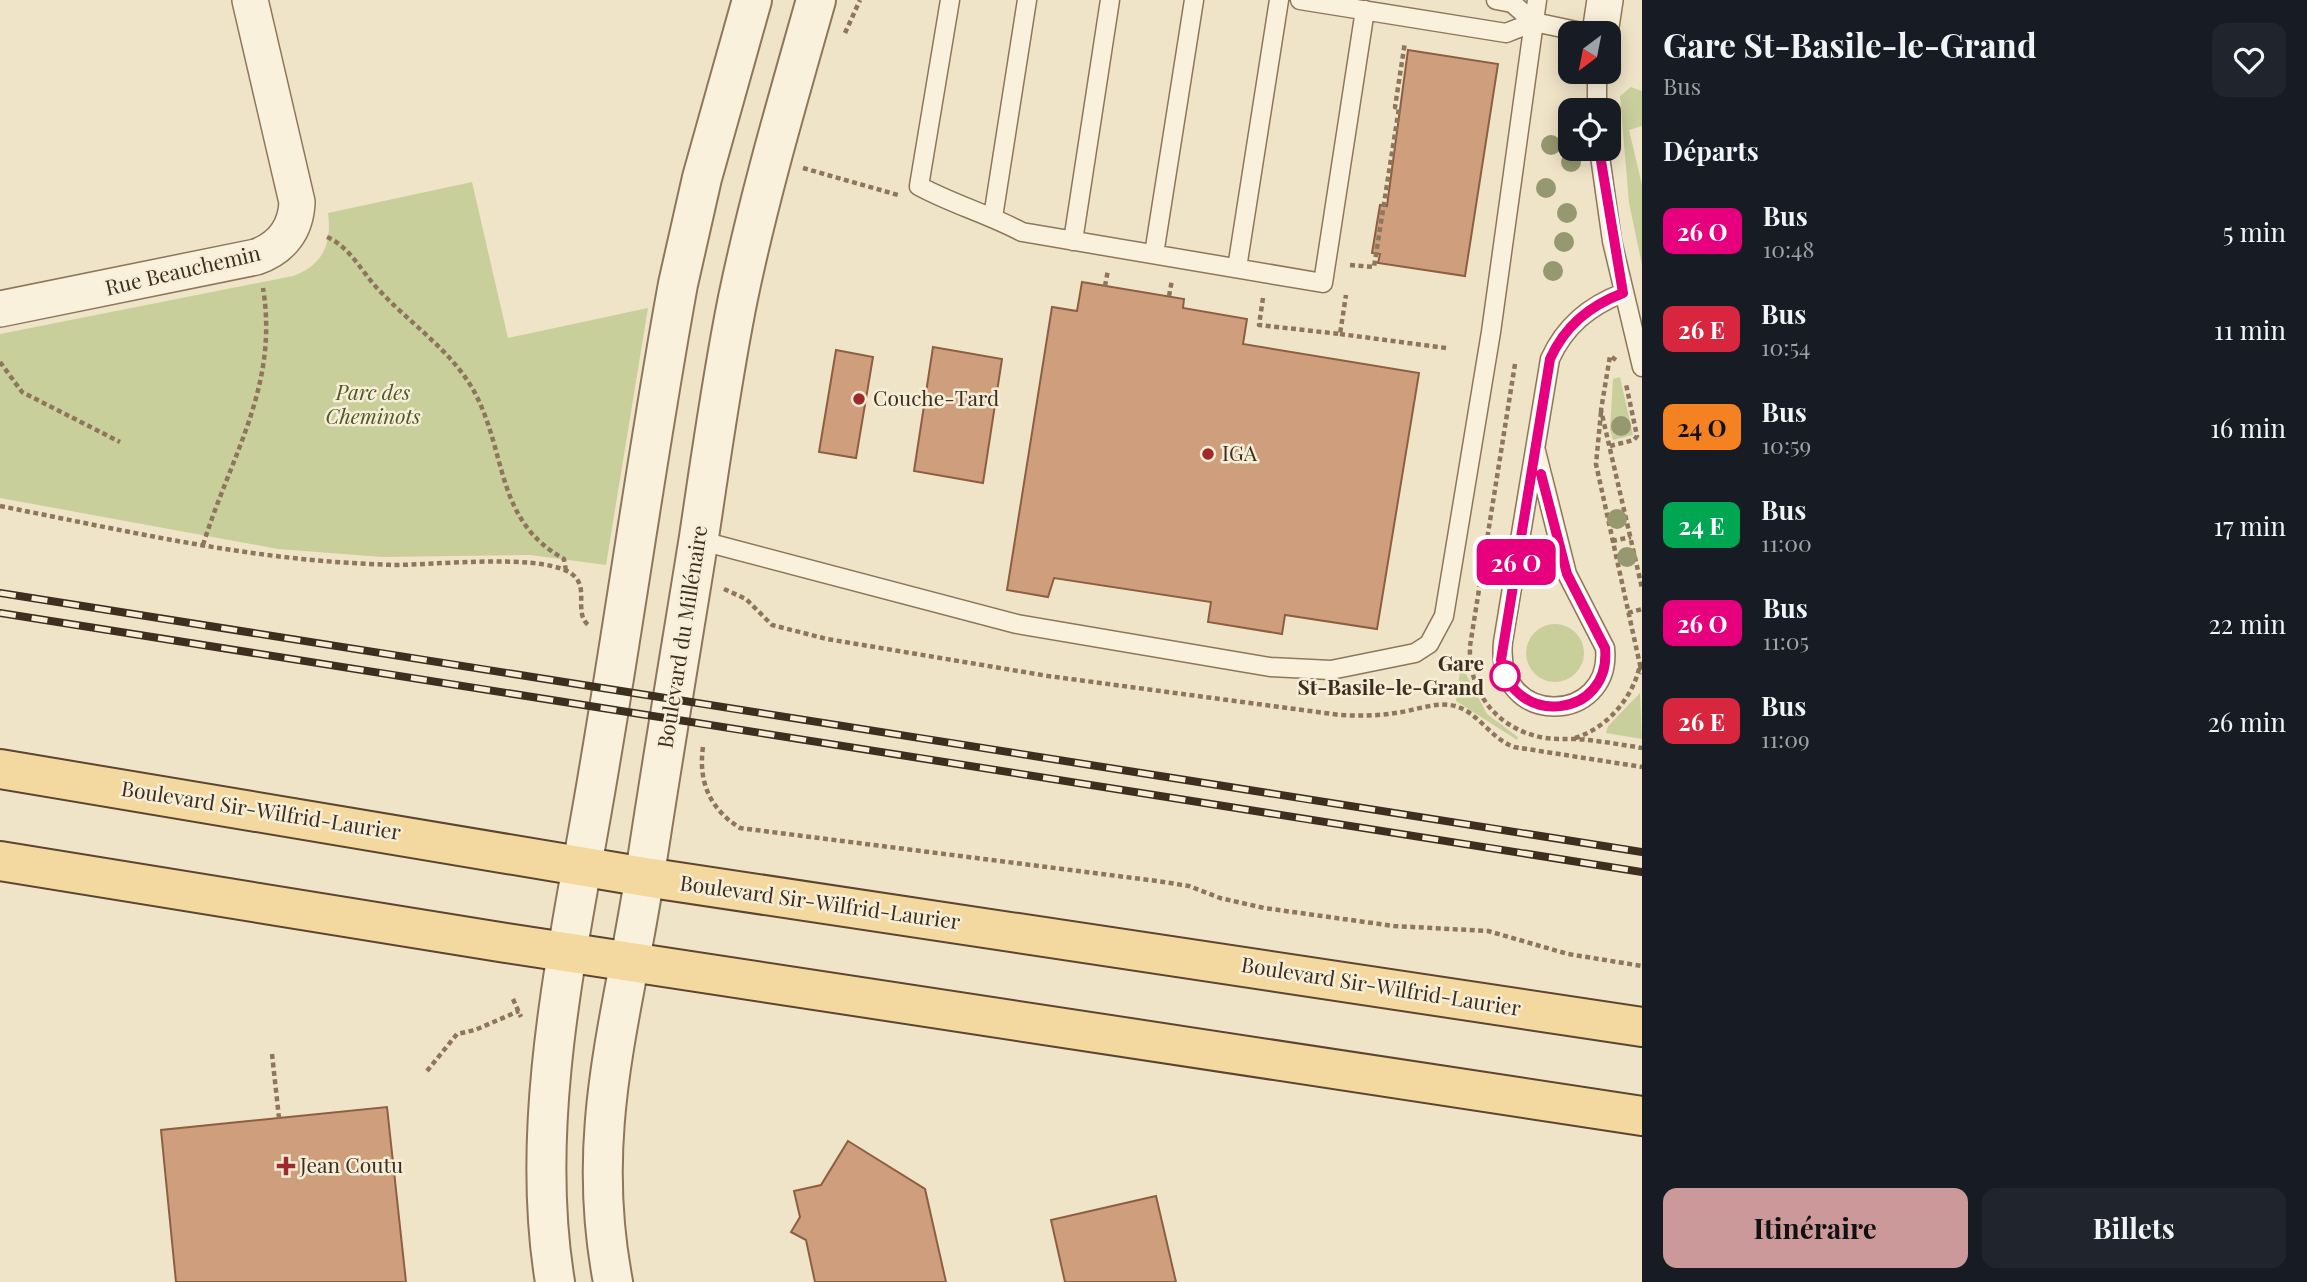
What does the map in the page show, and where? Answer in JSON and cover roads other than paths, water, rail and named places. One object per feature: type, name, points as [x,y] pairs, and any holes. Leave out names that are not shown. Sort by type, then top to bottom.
[{"type":"main road","name":"Boulevard Sir-Wilfrid-Laurier","points":[[0,769],[645,877],[1642,1027]]},
{"type":"main road","points":[[0,861],[630,961],[1642,1116]]},
{"type":"street","name":"Rue Beauchemin","points":[[0,309],[256,257],[272,250],[286,237],[296,212],[295,193],[250,0]]},
{"type":"street","points":[[555,1282],[548,1197],[548,1142],[556,1039],[569,951],[685,251],[752,0]]},
{"type":"street","name":"Boulevard du Millénaire","points":[[613,1282],[603,1214],[601,1141],[610,1064],[645,877],[738,298],[771,159],[816,0]]},
{"type":"street","points":[[1602,21],[1605,0]]},
{"type":"lane","points":[[950,0],[919,186],[950,203],[993,217],[1022,232],[1323,283],[1365,10]]},
{"type":"lane","points":[[993,217],[1027,0]]},
{"type":"lane","points":[[1073,241],[1110,0]]},
{"type":"lane","points":[[1154,254],[1194,0]]},
{"type":"lane","points":[[1237,268],[1279,0]]},
{"type":"lane","points":[[1300,0],[1506,33],[1534,22]]},
{"type":"lane","points":[[1496,0],[1512,3],[1534,22],[1558,27]]},
{"type":"lane","points":[[698,540],[1003,621],[1257,665],[1331,670],[1415,653],[1429,644],[1444,616],[1491,332],[1537,0]]},
{"type":"lane","points":[[1600,161],[1623,293],[1637,323],[1642,367]]},
{"type":"lane","points":[[1536,451],[1567,574],[1605,648],[1606,661],[1597,687],[1588,695],[1566,706],[1550,707],[1525,699],[1509,684],[1501,660],[1546,376],[1556,346],[1586,313],[1623,293]]},
{"type":"railway","points":[[0,593],[1642,852]]},
{"type":"railway","points":[[0,613],[1642,872]]},
{"type":"place","name":"Couche-Tard","points":[[859,399]]},
{"type":"place","name":"IGA","points":[[1208,454]]},
{"type":"place","name":"Gare St-Basile-le-Grand","points":[[1505,676]]},
{"type":"place","name":"Jean Coutu","points":[[286,1166]]},
{"type":"park label","name":"Parc des Cheminots","points":[[373,405]]}]
